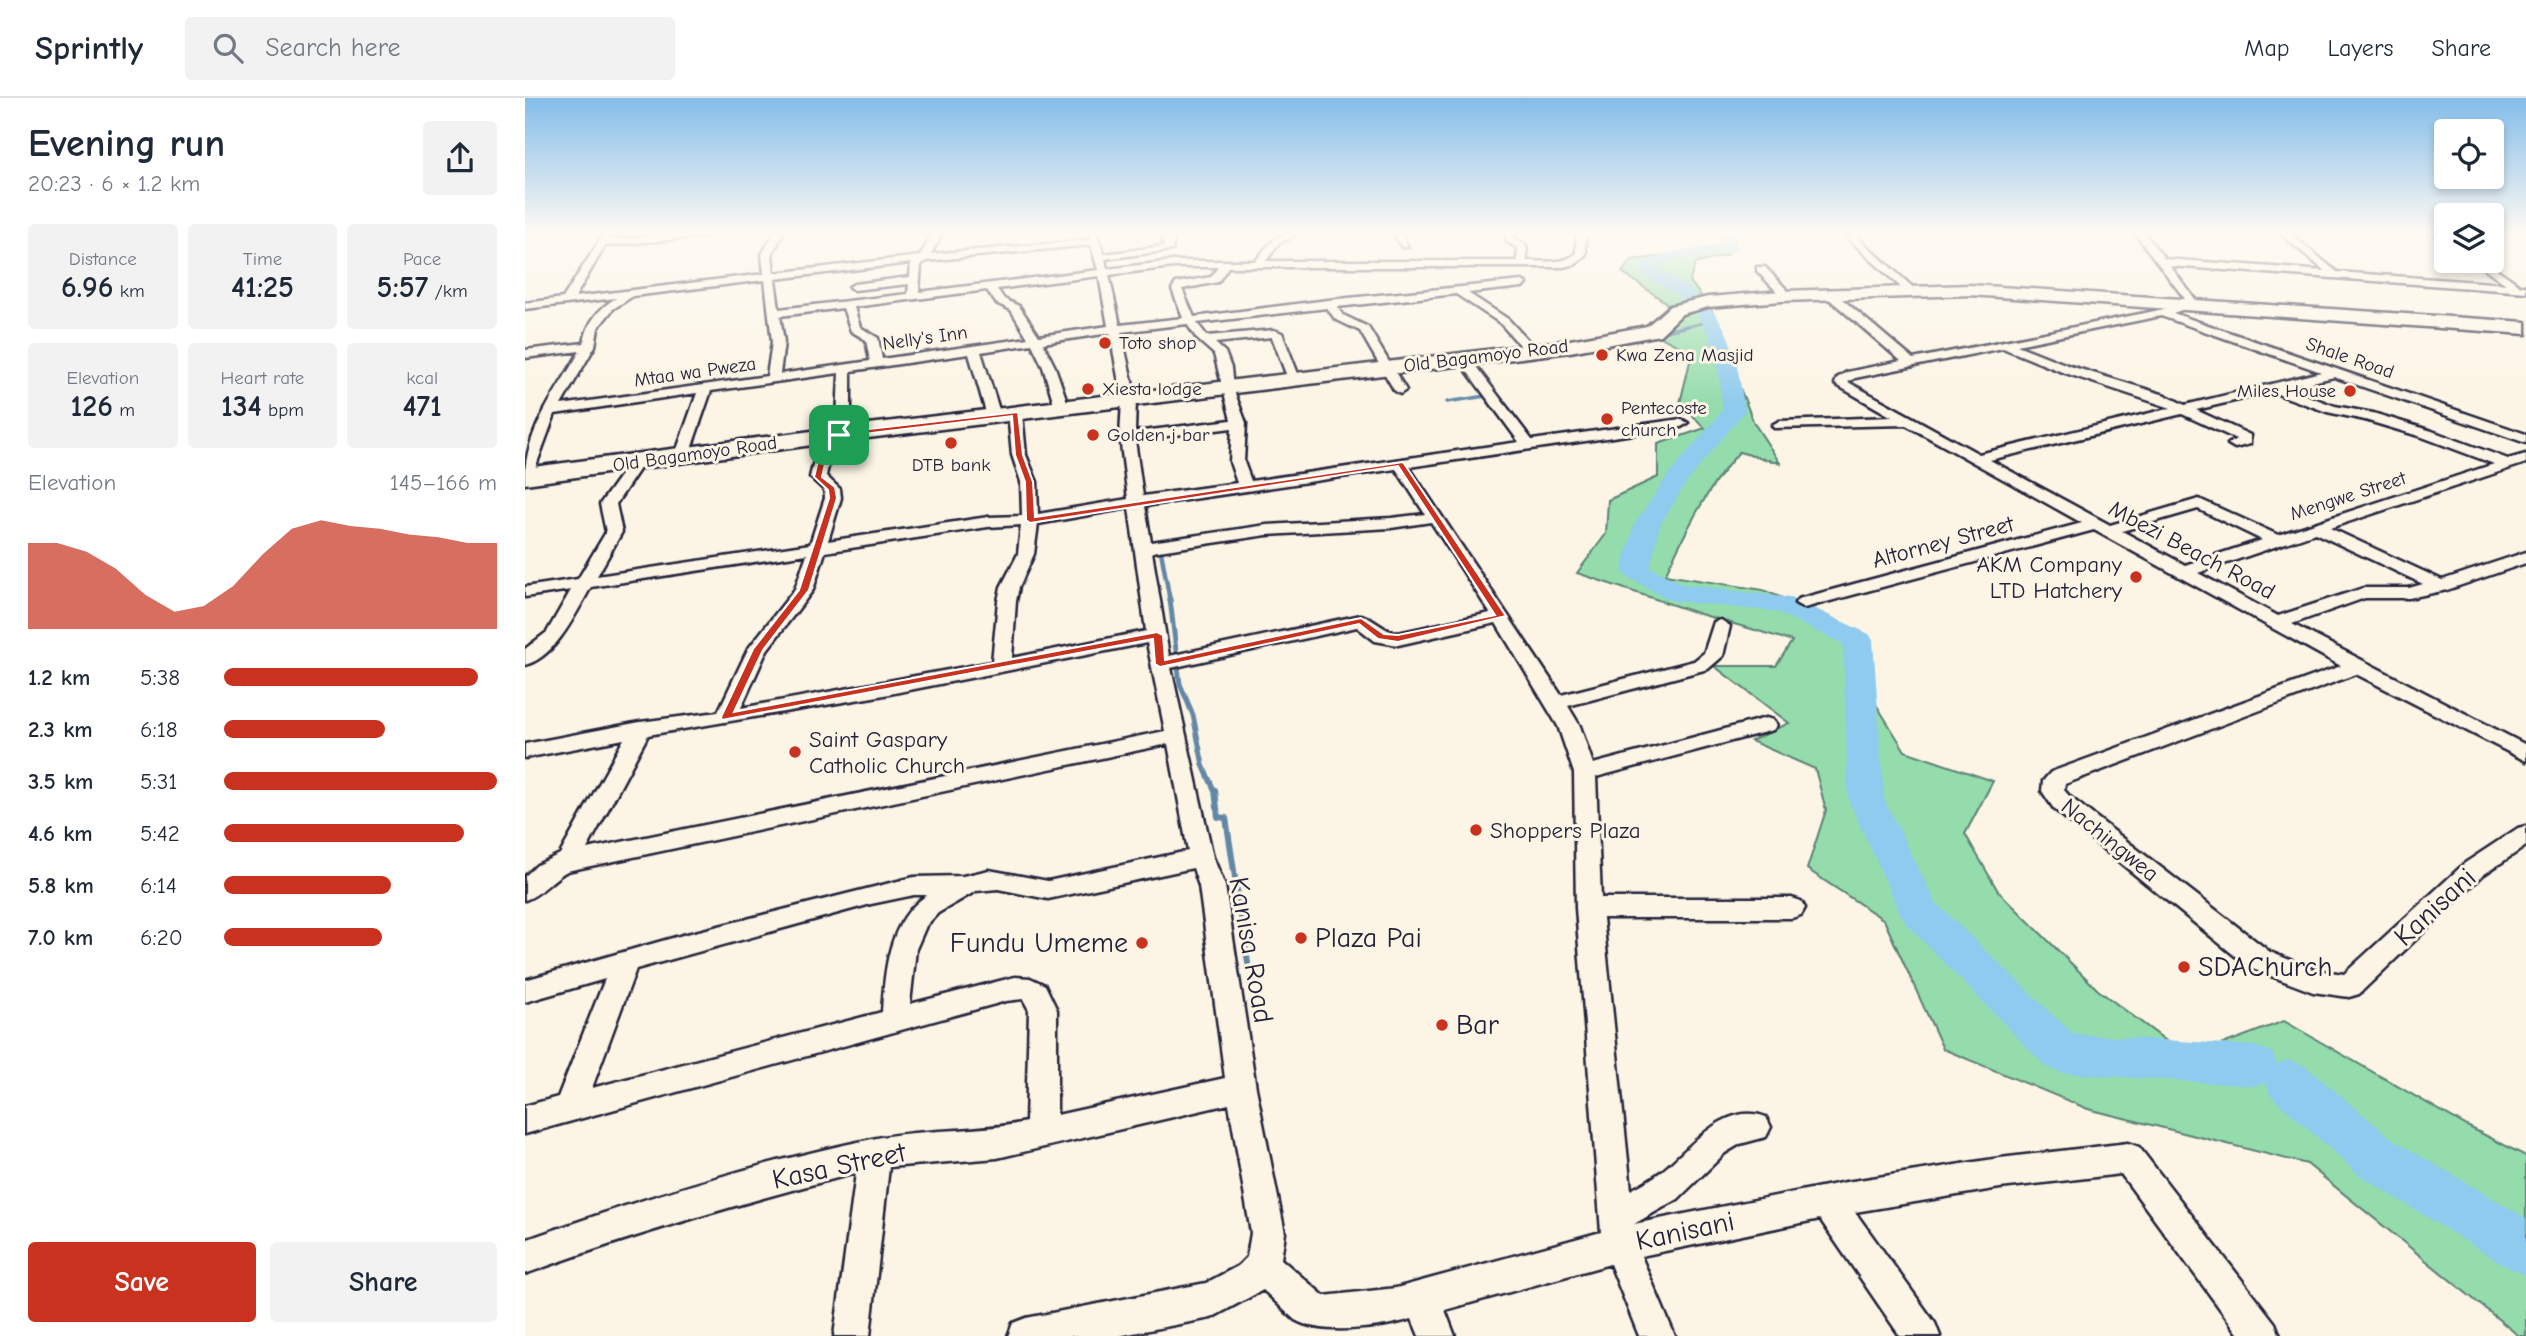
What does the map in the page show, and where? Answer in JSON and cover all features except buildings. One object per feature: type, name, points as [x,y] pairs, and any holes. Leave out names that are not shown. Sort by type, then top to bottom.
[{"type":"main road","name":"Old Bagamoyo Road","points":[[525,475],[1531,350],[1642,334],[1660,327],[1671,314],[1683,307],[1708,302],[1787,296],[2012,291],[2526,328]]},
{"type":"street","points":[[567,301],[574,290]]},
{"type":"street","points":[[525,306],[659,290]]},
{"type":"street","points":[[772,290],[778,342],[773,380]]},
{"type":"street","points":[[913,290],[913,297]]},
{"type":"street","points":[[776,313],[963,290]]},
{"type":"street","points":[[992,290],[1000,301],[1015,308],[1036,341],[1049,367],[1062,407]]},
{"type":"street","name":"Kanisa Road","points":[[1105,290],[1129,399],[1127,437],[1160,664],[1201,857],[1212,886],[1241,1088],[1268,1233],[1263,1266]]},
{"type":"street","points":[[1178,290],[1189,319],[1219,352],[1225,368],[1227,388],[1239,423],[1237,462],[1246,487]]},
{"type":"street","points":[[1425,290],[1426,294]]},
{"type":"street","name":"Nelly's Inn","points":[[845,367],[1189,319],[1469,290]]},
{"type":"street","points":[[1781,290],[1787,296]]},
{"type":"street","points":[[1909,290],[1913,293]]},
{"type":"street","points":[[1831,295],[1909,362],[2162,313],[2189,304],[2190,299],[2183,290]]},
{"type":"street","points":[[1458,291],[1504,321],[1531,350]]},
{"type":"street","points":[[525,475],[549,411],[565,390],[589,346],[592,327],[609,307],[633,293]]},
{"type":"street","points":[[1328,303],[1339,317],[1364,329],[1400,390]]},
{"type":"street","points":[[848,305],[855,329],[872,338],[876,362]]},
{"type":"street","name":"Shale Road","points":[[2162,313],[2401,397],[2522,435]]},
{"type":"street","points":[[1206,340],[1274,332],[1278,335],[1294,379]]},
{"type":"street","points":[[2003,344],[2050,364],[2160,398],[2245,438],[2245,441],[2235,444]]},
{"type":"street","points":[[525,354],[589,346]]},
{"type":"street","points":[[974,349],[1004,415],[1029,482],[1030,520],[1026,554],[1010,587],[1002,666]]},
{"type":"street","points":[[1464,359],[1527,444]]},
{"type":"street","name":"Mbezi Beach Road","points":[[1909,362],[1851,375],[1841,381],[1845,388],[2100,528],[2357,667],[2526,754]]},
{"type":"street","points":[[726,717],[758,649],[804,590],[833,498],[832,489],[818,477],[833,435],[844,420],[845,367]]},
{"type":"street","name":"Mtaa wa Pweza","points":[[549,411],[773,380],[845,367]]},
{"type":"street","points":[[1976,459],[2334,373]]},
{"type":"street","points":[[2273,388],[2332,409],[2427,434],[2508,464]]},
{"type":"street","points":[[683,455],[705,390]]},
{"type":"street","points":[[2357,414],[2357,410],[2401,397]]},
{"type":"street","points":[[1779,425],[1905,421]]},
{"type":"street","points":[[1127,437],[1239,423]]},
{"type":"street","points":[[525,592],[988,522],[1030,520],[1681,423]]},
{"type":"street","name":"Mengwe Street","points":[[2182,572],[2526,458]]},
{"type":"street","points":[[525,659],[554,635],[585,583],[614,531],[608,504],[638,461]]},
{"type":"street","points":[[1400,464],[1501,616],[1535,675],[1556,703],[1569,726],[1585,773],[1589,908],[1618,1229],[1657,1336]]},
{"type":"street","name":"Altorney Street","points":[[1804,603],[2199,504],[2279,541]]},
{"type":"street","points":[[1143,548],[1278,529],[1391,523],[1435,517]]},
{"type":"street","points":[[2314,527],[2441,586]]},
{"type":"street","points":[[2276,623],[2363,593],[2409,593],[2441,586],[2526,557]]},
{"type":"street","points":[[1160,664],[1361,621],[1382,637],[1398,639],[1501,616]]},
{"type":"street","points":[[1556,703],[1701,665],[1713,656],[1721,626]]},
{"type":"street","points":[[525,751],[640,729],[726,717],[1157,635]]},
{"type":"street","name":"Nachingwea","points":[[2349,986],[2313,981],[2260,960],[2062,803],[2056,797],[2052,786],[2059,777],[2357,667]]},
{"type":"street","points":[[1585,773],[1766,725]]},
{"type":"street","points":[[568,862],[640,729]]},
{"type":"street","points":[[525,891],[545,872],[568,862],[1177,735]]},
{"type":"street","name":"Kanisani","points":[[2349,986],[2474,869],[2526,834]]},
{"type":"street","points":[[895,1021],[899,968],[906,936],[915,918],[937,900],[981,880],[1008,880],[1030,890],[1048,890],[1201,857]]},
{"type":"street","points":[[525,991],[871,895],[914,886],[967,885]]},
{"type":"street","points":[[1589,908],[1792,908]]},
{"type":"street","points":[[569,1109],[625,962]]},
{"type":"street","points":[[525,1120],[996,993],[1030,988],[1036,991],[1041,999],[1043,1010],[1041,1135]]},
{"type":"street","name":"Kasa Street","points":[[525,1256],[649,1215],[875,1153],[968,1147],[1041,1135],[1241,1088]]},
{"type":"street","points":[[1618,1229],[1668,1186],[1710,1144],[1738,1129],[1755,1127]]},
{"type":"street","points":[[852,1336],[875,1153]]},
{"type":"street","name":"Kanisani","points":[[1263,1266],[1309,1308],[1324,1314],[1396,1306],[1618,1229],[1828,1202],[2000,1173],[2128,1158],[2262,1336]]},
{"type":"street","points":[[1828,1202],[1922,1336]]},
{"type":"street","points":[[1025,1336],[1211,1300],[1250,1278],[1263,1266]]},
{"type":"street","points":[[1422,1298],[1437,1336]]},
{"type":"green space","points":[[1647,290],[1696,290],[1712,311],[1734,355],[1736,378],[1754,423],[1780,463],[1739,452],[1707,496],[1665,575],[1763,590],[1819,613],[1861,636],[1864,685],[1905,751],[1993,781],[1965,834],[1998,891],[2098,990],[2188,1057],[2284,1021],[2469,1127],[2526,1156],[2526,1336],[2519,1336],[2307,1164],[2088,1109],[1943,1049],[1884,920],[1807,869],[1826,810],[1815,769],[1751,741],[1789,723],[1714,666],[1776,666],[1792,641],[1577,573],[1606,534],[1608,500],[1658,477],[1658,444],[1705,428],[1680,403],[1692,353],[1651,332],[1672,314],[1665,302]]},
{"type":"waterway","points":[[1680,290],[1707,312],[1718,331],[1725,353],[1734,411],[1676,480],[1647,525],[1636,570],[1675,592],[1782,604],[1858,640],[1866,799],[1920,913],[2062,1053],[2255,1066]]},
{"type":"waterway","points":[[525,302],[564,298]]},
{"type":"waterway","points":[[1680,328],[1712,321]]},
{"type":"waterway","points":[[1658,333],[1687,326]]},
{"type":"waterway","points":[[1447,402],[1486,396],[1484,393]]},
{"type":"waterway","points":[[853,440],[877,437]]},
{"type":"waterway","points":[[1160,546],[1170,601]]},
{"type":"waterway","points":[[1170,599],[1180,684],[1193,715],[1203,765],[1215,792]]},
{"type":"waterway","points":[[1215,790],[1218,817],[1226,818],[1248,963]]},
{"type":"waterway","points":[[2288,1081],[2377,1158],[2526,1248]]},
{"type":"place","name":"Toto shop","points":[[1105,343]]},
{"type":"place","name":"Kwa Zena Masjid","points":[[1602,355]]},
{"type":"place","name":"Xiesta lodge","points":[[1088,389]]},
{"type":"place","name":"Miles House","points":[[2350,391]]},
{"type":"place","name":"Pentecoste church","points":[[1607,419]]},
{"type":"place","name":"Golden j bar","points":[[1093,435]]},
{"type":"place","name":"DTB bank","points":[[951,443]]},
{"type":"place","name":"AKM Company LTD Hatchery","points":[[2136,577]]},
{"type":"place","name":"Saint Gaspary Catholic Church","points":[[795,752]]},
{"type":"place","name":"Shoppers Plaza","points":[[1476,830]]},
{"type":"place","name":"Plaza Pai","points":[[1301,938]]},
{"type":"place","name":"Fundu Umeme","points":[[1142,943]]},
{"type":"place","name":"SDAChurch","points":[[2184,967]]},
{"type":"place","name":"Bar","points":[[1442,1025]]},
{"type":"route","points":[[1015,413],[1019,455],[1029,482],[1030,520],[1400,464],[1501,616],[1398,639],[1382,637],[1361,621],[1160,664],[1157,635],[726,717],[758,649],[804,590],[833,498],[832,489],[818,477],[818,472],[827,436],[839,435],[1015,413]]}]
